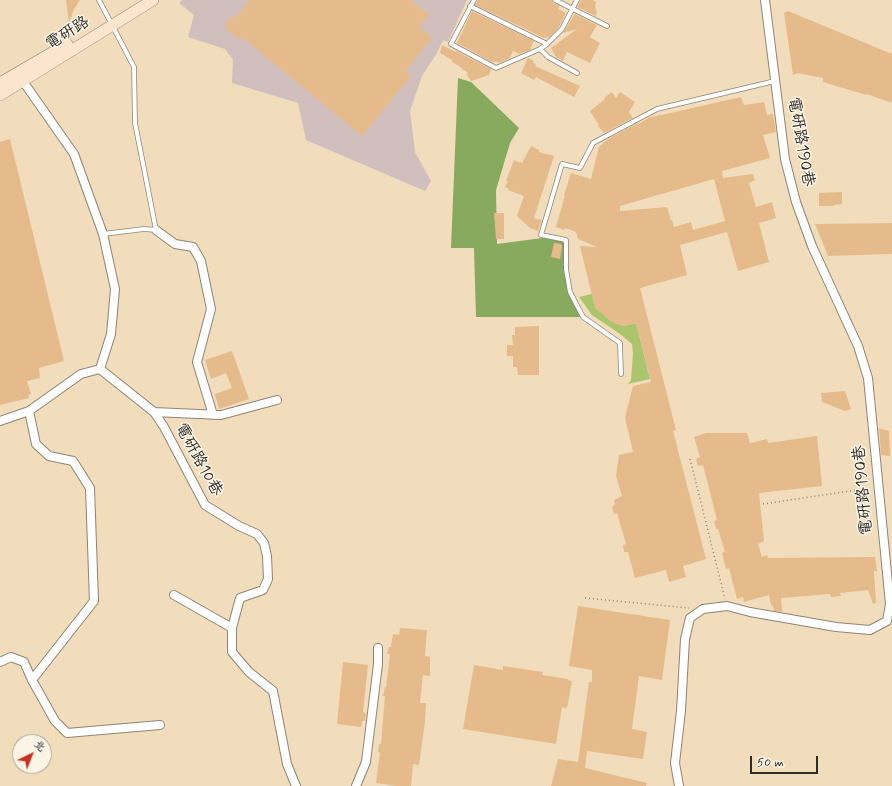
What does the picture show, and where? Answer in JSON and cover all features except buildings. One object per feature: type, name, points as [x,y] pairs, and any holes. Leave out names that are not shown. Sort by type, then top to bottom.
[{"type":"street","name":"電研路","points":[[111,22],[140,0]]},
{"type":"street","name":"電研路","points":[[0,95],[20,77],[111,22],[153,0]]},
{"type":"street","name":"電研路190巷","points":[[703,609],[727,606],[750,612],[870,630],[887,621],[890,604],[868,378],[858,346],[812,246],[796,202],[785,159],[765,0]]},
{"type":"street","name":"電研路","points":[[0,83],[20,77]]},
{"type":"street","points":[[0,421],[29,411],[81,374],[100,369],[111,334],[115,289],[103,234],[74,154],[20,77]]},
{"type":"street","points":[[156,230],[175,244],[193,247],[202,261],[210,309],[198,362],[213,415]]},
{"type":"street","name":"電研路10巷","points":[[100,369],[154,412],[164,427],[205,505],[239,526],[257,534],[264,543],[267,556],[268,579],[263,590],[240,598],[232,628],[232,652],[249,672],[273,691],[287,764],[296,786]]},
{"type":"street","points":[[154,412],[221,415],[277,400]]},
{"type":"street","points":[[29,411],[36,444],[49,456],[73,461],[90,488],[94,601],[32,680]]},
{"type":"street","points":[[174,596],[232,628]]},
{"type":"street","points":[[679,786],[675,763],[681,711],[685,638],[690,618],[703,609]]},
{"type":"street","points":[[356,786],[366,762],[378,664],[378,648]]},
{"type":"street","points":[[0,662],[11,657],[24,662],[32,680],[55,720],[67,733],[160,724]]},
{"type":"lane","points":[[99,0],[134,67],[135,123],[156,230],[144,229],[103,234]]},
{"type":"lane","points":[[474,0],[451,44],[496,68],[540,50],[562,29],[577,0]]},
{"type":"lane","points":[[555,0],[607,26]]},
{"type":"lane","points":[[470,6],[547,44]]},
{"type":"lane","points":[[540,50],[548,57],[577,73]]},
{"type":"lane","points":[[622,374],[620,343],[582,317],[570,292],[566,269],[566,240],[542,235],[562,164],[580,168],[593,143],[657,109],[776,81]]},
{"type":"path","points":[[690,459],[727,606]]},
{"type":"path","points":[[763,504],[878,487]]},
{"type":"path","points":[[585,598],[703,609]]},
{"type":"shaded area","points":[[182,0],[467,0],[448,42],[443,40],[437,53],[422,76],[410,111],[415,152],[431,181],[425,191],[306,140],[298,103],[232,83],[233,60],[225,49],[188,37],[194,15],[179,3]]},
{"type":"green space","points":[[458,78],[471,82],[519,128],[510,143],[496,190],[497,244],[550,237],[566,240],[566,269],[570,292],[583,317],[476,317],[474,248],[451,248]]},
{"type":"green space","points":[[592,294],[596,308],[612,322],[623,326],[636,323],[650,379],[628,384],[631,380],[633,354],[632,344],[592,315],[579,297]]}]
